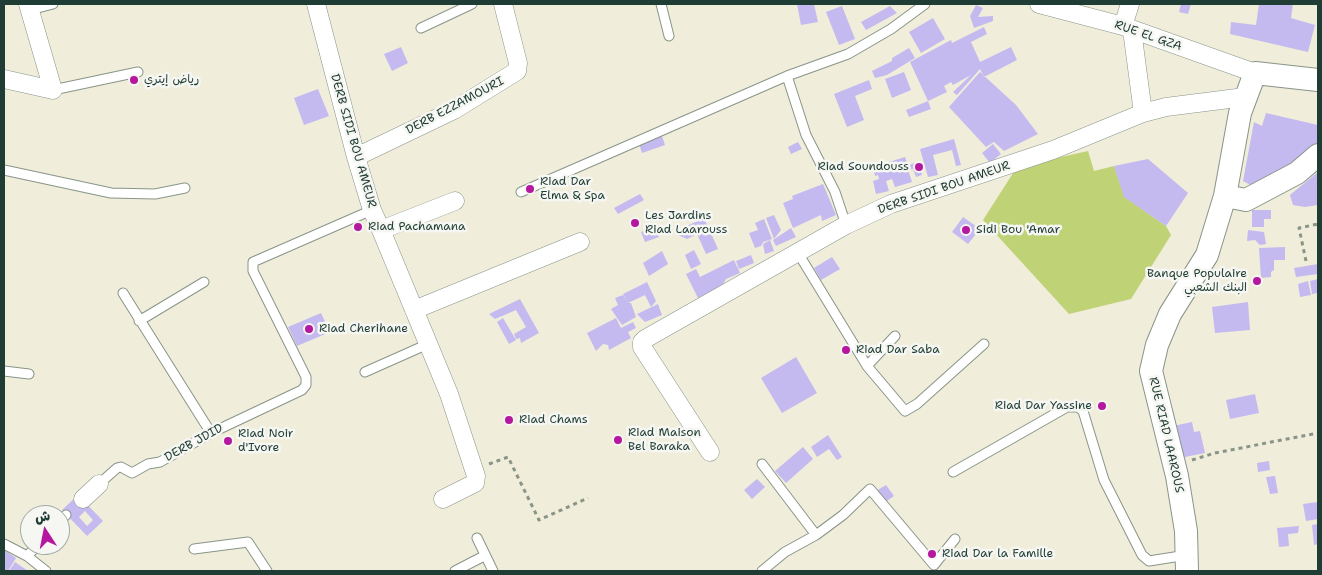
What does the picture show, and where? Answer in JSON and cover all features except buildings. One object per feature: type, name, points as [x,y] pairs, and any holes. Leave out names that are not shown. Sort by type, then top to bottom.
[{"type":"street","name":"DERB SIDI BOU AMEUR","points":[[316,4],[356,157],[372,210],[382,230],[449,394],[474,469]]},
{"type":"street","name":"DERB EZZAMOURI","points":[[356,157],[454,110],[517,71],[518,63],[503,4]]},
{"type":"street","name":"RUE EL GZA","points":[[1039,4],[1128,28],[1255,73]]},
{"type":"street","points":[[1130,4],[1128,28],[1143,113]]},
{"type":"street","points":[[4,79],[53,90],[29,7]]},
{"type":"street","points":[[1255,73],[1318,80]]},
{"type":"street","name":"RUE RIAD LAAROUS","points":[[1187,563],[1186,531],[1175,465],[1151,371],[1157,345],[1170,314],[1206,255],[1225,196],[1240,113],[1255,73]]},
{"type":"street","name":"DERB SIDI BOU AMEUR","points":[[710,452],[642,347],[644,339],[846,225],[891,204],[1053,150],[1143,113],[1175,106],[1245,96]]},
{"type":"street","points":[[1225,196],[1246,200],[1253,197],[1297,173],[1318,155]]},
{"type":"street","points":[[382,230],[455,200]]},
{"type":"street","points":[[414,310],[580,242]]},
{"type":"street","points":[[443,499],[475,483],[477,480],[474,469]]},
{"type":"street","name":"DERB JDID","points":[[83,500],[99,484]]},
{"type":"lane","points":[[29,7],[53,4]]},
{"type":"lane","points":[[421,28],[472,4]]},
{"type":"lane","points":[[661,4],[669,36]]},
{"type":"lane","points":[[521,192],[786,76],[848,54],[891,29],[925,4]]},
{"type":"lane","points":[[53,90],[138,72]]},
{"type":"lane","points":[[786,76],[806,135],[835,192],[846,225]]},
{"type":"lane","points":[[4,170],[111,193],[155,194],[184,188]]},
{"type":"lane","name":"DERB JDID","points":[[99,484],[117,468],[121,467],[129,472],[134,472],[148,464],[164,460],[211,433],[302,390],[307,381],[253,271],[253,262],[256,259],[372,210]]},
{"type":"lane","points":[[798,253],[867,366],[900,408],[909,410],[984,344]]},
{"type":"lane","points":[[139,321],[204,282]]},
{"type":"lane","points":[[123,293],[211,433]]},
{"type":"lane","points":[[867,366],[895,336]]},
{"type":"lane","points":[[365,372],[428,344]]},
{"type":"lane","points":[[4,371],[29,374]]},
{"type":"lane","points":[[953,472],[1066,407],[1078,407],[1083,411],[1104,480],[1142,555],[1149,561],[1187,563]]},
{"type":"lane","points":[[762,464],[816,535]]},
{"type":"lane","points":[[762,571],[786,552],[816,535],[843,515],[870,489],[934,565],[955,539]]},
{"type":"lane","points":[[477,538],[484,556],[493,571]]},
{"type":"lane","points":[[194,549],[248,542],[267,571]]},
{"type":"lane","points":[[4,544],[27,556],[46,571]]},
{"type":"lane","points":[[455,571],[484,556]]},
{"type":"path","points":[[1306,261],[1299,228],[1318,224]]},
{"type":"path","points":[[1175,465],[1215,453],[1318,433]]},
{"type":"path","points":[[474,469],[508,457],[539,520],[588,498]]},
{"type":"green space","points":[[1088,151],[1094,171],[1114,166],[1125,197],[1166,226],[1171,235],[1131,299],[1069,314],[983,220],[1017,167]]},
{"type":"place","name":"رياض إيتري","points":[[134,80]]},
{"type":"place","name":"Riad Soundouss","points":[[919,167]]},
{"type":"place","name":"Riad Dar Elma & Spa","points":[[530,189]]},
{"type":"place","name":"Les Jardins Riad Laarouss","points":[[635,223]]},
{"type":"place","name":"Riad Pachamana","points":[[358,227]]},
{"type":"place","name":"Sidi Bou 'Amar","points":[[966,230]]},
{"type":"place","name":"Banque Populaire البنك الشعبي","points":[[1257,281]]},
{"type":"place","name":"Riad Cherihane","points":[[309,329]]},
{"type":"place","name":"Riad Dar Saba","points":[[846,350]]},
{"type":"place","name":"Riad Dar Yassine","points":[[1102,406]]},
{"type":"place","name":"Riad Chams","points":[[509,420]]},
{"type":"place","name":"Riad Maison Bel Baraka","points":[[618,440]]},
{"type":"place","name":"Riad Noir d'Ivore","points":[[228,441]]},
{"type":"place","name":"Riad Dar la Famille","points":[[932,554]]}]
